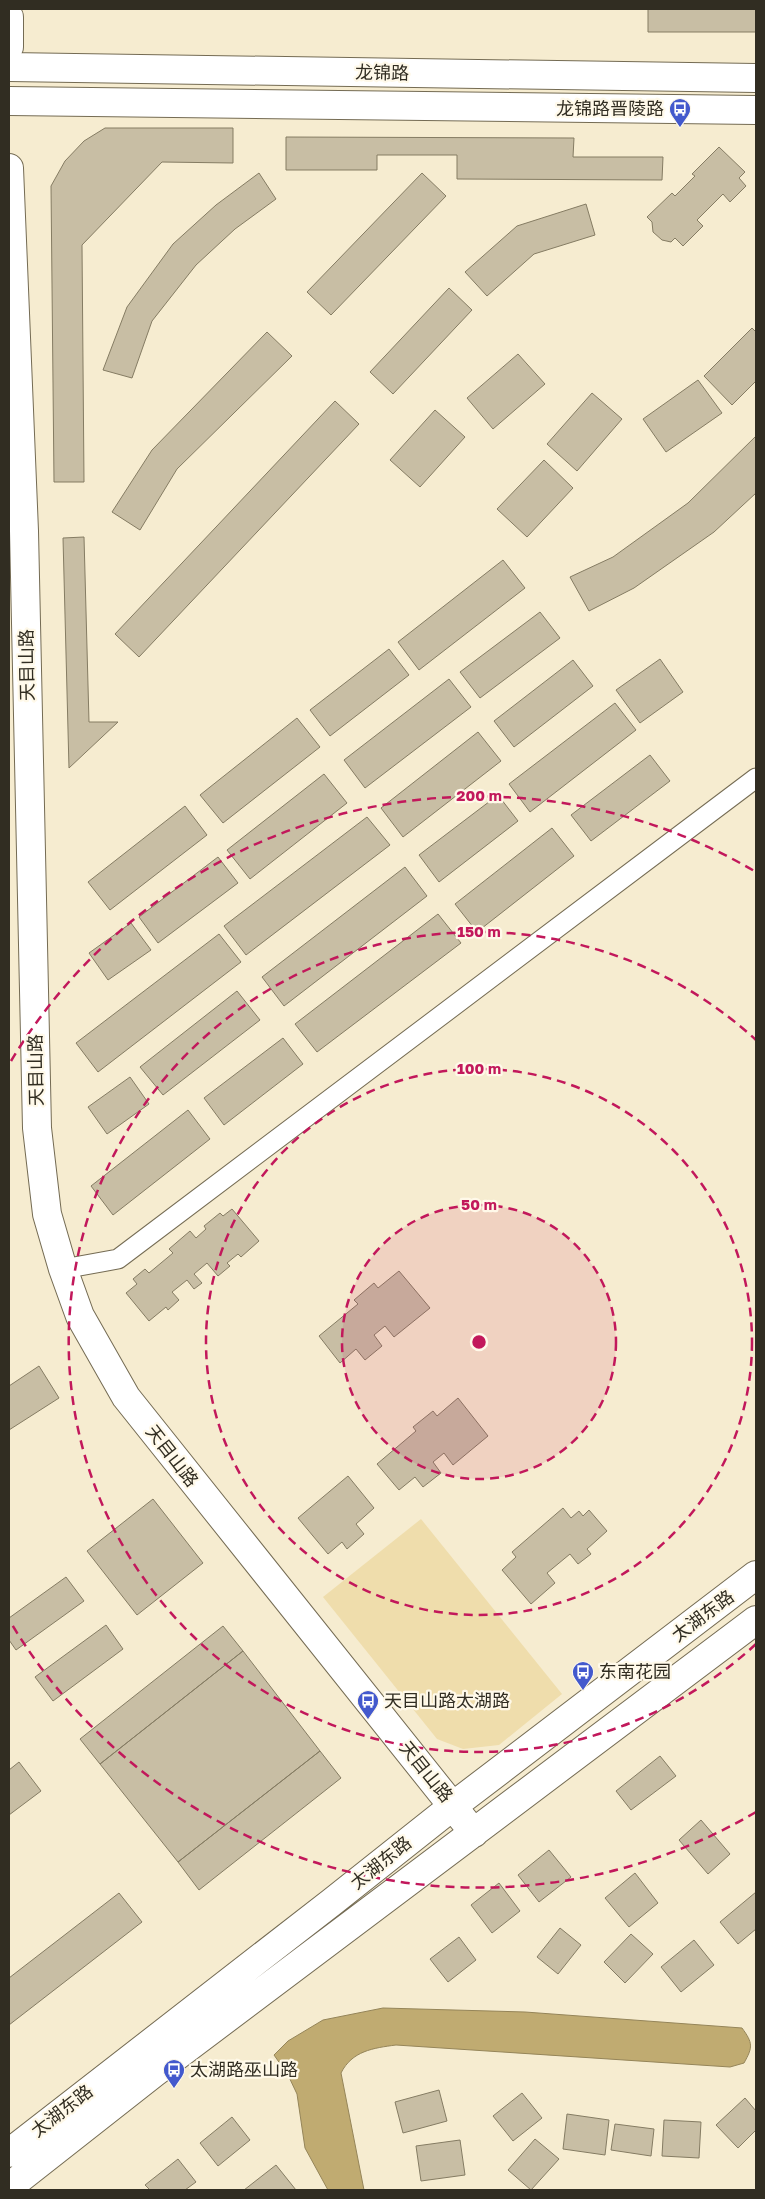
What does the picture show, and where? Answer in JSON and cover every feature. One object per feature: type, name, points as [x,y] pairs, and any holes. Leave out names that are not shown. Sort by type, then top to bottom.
[{"type":"main road","points":[[9,17],[9,46]]},
{"type":"main road","name":"龙锦路","points":[[9,67],[756,78]]},
{"type":"main road","name":"龙锦路","points":[[9,101],[756,110]]},
{"type":"main road","name":"天目山路","points":[[9,168],[24,531],[37,1128],[47,1214],[63,1269],[80,1316],[126,1397],[474,1833]]},
{"type":"main road","name":"太湖东路","points":[[9,2153],[332,1902],[452,1806],[756,1575]]},
{"type":"main road","name":"太湖东路","points":[[9,2187],[170,2061],[756,1620]]},
{"type":"street","points":[[63,1269],[118,1258],[756,778]]},
{"type":"shaded area","points":[[421,1519],[562,1694],[499,1745],[463,1749],[437,1739],[323,1597]]},
{"type":"shaded area","points":[[383,2008],[525,2012],[742,2028],[750,2041],[750,2049],[744,2063],[730,2067],[396,2045],[371,2049],[357,2055],[341,2073],[364,2190],[328,2190],[305,2148],[297,2094],[288,2075],[274,2055],[288,2041],[323,2020]]},
{"type":"building","points":[[648,9],[756,9],[756,32],[648,32]]},
{"type":"building","points":[[105,128],[233,128],[233,163],[162,162],[82,245],[84,482],[54,482],[51,186],[65,161],[84,141]]},
{"type":"building","points":[[286,137],[574,138],[573,157],[663,157],[662,180],[457,179],[457,155],[377,155],[377,170],[286,170]]},
{"type":"building","points":[[719,147],[745,172],[739,178],[746,186],[730,202],[723,194],[697,220],[703,226],[683,246],[675,238],[671,242],[662,240],[653,232],[652,222],[647,217],[672,193],[675,196],[695,176],[692,174]]},
{"type":"building","points":[[259,173],[276,199],[235,229],[196,265],[152,321],[132,378],[103,370],[127,307],[173,244],[216,205]]},
{"type":"building","points":[[422,173],[446,196],[331,315],[307,292]]},
{"type":"building","points":[[586,204],[595,235],[534,254],[487,296],[465,272],[517,226]]},
{"type":"building","points":[[449,288],[472,310],[393,394],[370,372]]},
{"type":"building","points":[[752,328],[756,332],[756,381],[732,405],[704,376]]},
{"type":"building","points":[[267,332],[292,356],[177,469],[140,530],[112,512],[152,450]]},
{"type":"building","points":[[518,354],[545,384],[493,429],[467,398]]},
{"type":"building","points":[[698,380],[722,413],[666,452],[643,419]]},
{"type":"building","points":[[592,393],[622,419],[577,471],[547,444]]},
{"type":"building","points":[[335,401],[359,424],[139,657],[115,634]]},
{"type":"building","points":[[435,410],[465,437],[420,487],[390,460]]},
{"type":"building","points":[[756,436],[756,493],[714,532],[634,588],[589,611],[570,577],[613,557],[688,503]]},
{"type":"building","points":[[544,460],[573,488],[527,537],[497,509]]},
{"type":"building","points":[[84,537],[89,722],[118,722],[69,768],[63,538]]},
{"type":"building","points":[[503,560],[525,588],[419,670],[398,642]]},
{"type":"building","points":[[540,612],[560,638],[480,698],[460,672]]},
{"type":"building","points":[[389,649],[409,675],[330,736],[310,710]]},
{"type":"building","points":[[660,659],[683,692],[640,723],[616,690]]},
{"type":"building","points":[[573,660],[593,686],[514,747],[494,721]]},
{"type":"building","points":[[449,679],[471,707],[365,788],[344,760]]},
{"type":"building","points":[[615,703],[636,730],[530,812],[509,784]]},
{"type":"building","points":[[297,718],[320,747],[223,823],[200,795]]},
{"type":"building","points":[[478,732],[501,761],[403,837],[381,808]]},
{"type":"building","points":[[650,755],[670,781],[591,841],[571,815]]},
{"type":"building","points":[[324,774],[347,803],[250,879],[227,850]]},
{"type":"building","points":[[498,795],[518,821],[439,882],[419,855]]},
{"type":"building","points":[[185,806],[207,835],[110,910],[88,882]]},
{"type":"building","points":[[367,817],[390,845],[246,955],[224,926]]},
{"type":"building","points":[[552,828],[574,856],[477,932],[455,904]]},
{"type":"building","points":[[218,857],[238,883],[158,943],[139,917]]},
{"type":"building","points":[[405,867],[427,896],[284,1006],[262,977]]},
{"type":"building","points":[[438,914],[461,943],[317,1052],[295,1024]]},
{"type":"building","points":[[131,923],[151,950],[108,980],[89,953]]},
{"type":"building","points":[[219,934],[241,962],[98,1072],[76,1043]]},
{"type":"building","points":[[237,991],[260,1020],[163,1095],[140,1067]]},
{"type":"building","points":[[283,1038],[303,1064],[224,1125],[204,1098]]},
{"type":"building","points":[[130,1077],[149,1104],[107,1134],[88,1107]]},
{"type":"building","points":[[188,1110],[210,1139],[113,1215],[91,1186]]},
{"type":"building","points":[[232,1209],[259,1241],[241,1257],[238,1254],[227,1263],[230,1266],[218,1276],[207,1263],[194,1274],[202,1283],[194,1289],[187,1280],[172,1292],[179,1300],[168,1310],[166,1307],[149,1321],[126,1293],[137,1284],[133,1279],[145,1269],[149,1273],[173,1253],[169,1249],[190,1231],[196,1238],[206,1229],[204,1226],[220,1213],[223,1216]]},
{"type":"building","points":[[399,1271],[430,1308],[394,1337],[385,1326],[374,1335],[382,1346],[365,1360],[356,1349],[340,1363],[319,1336],[358,1304],[354,1300],[374,1283],[378,1288]]},
{"type":"building","points":[[39,1366],[59,1398],[9,1430],[9,1386]]},
{"type":"building","points":[[458,1398],[488,1436],[453,1465],[444,1453],[433,1462],[441,1473],[423,1487],[415,1477],[399,1490],[377,1464],[416,1431],[413,1427],[433,1411],[437,1416]]},
{"type":"building","points":[[348,1476],[374,1508],[356,1524],[364,1534],[347,1549],[342,1542],[328,1554],[298,1518]]},
{"type":"building","points":[[153,1499],[203,1563],[137,1615],[87,1551]]},
{"type":"building","points":[[563,1508],[571,1518],[579,1511],[583,1516],[589,1510],[607,1531],[587,1549],[591,1554],[578,1564],[570,1554],[547,1573],[555,1583],[531,1604],[502,1570],[516,1557],[512,1552]]},
{"type":"building","points":[[66,1577],[84,1601],[16,1650],[9,1640],[9,1618]]},
{"type":"building","points":[[106,1625],[123,1649],[53,1701],[35,1677]]},
{"type":"building","points":[[223,1626],[243,1651],[100,1764],[80,1739]]},
{"type":"building","points":[[243,1651],[320,1751],[178,1862],[100,1764]]},
{"type":"building","points":[[320,1751],[341,1778],[199,1890],[178,1862]]},
{"type":"building","points":[[660,1756],[676,1776],[631,1810],[616,1791]]},
{"type":"building","points":[[19,1762],[41,1791],[9,1815],[9,1770]]},
{"type":"building","points":[[701,1820],[730,1854],[708,1874],[679,1840]]},
{"type":"building","points":[[549,1850],[571,1877],[539,1902],[518,1875]]},
{"type":"building","points":[[635,1873],[658,1903],[629,1927],[605,1898]]},
{"type":"building","points":[[499,1883],[520,1911],[492,1933],[471,1905]]},
{"type":"building","points":[[756,1892],[756,1929],[738,1944],[720,1922]]},
{"type":"building","points":[[119,1893],[142,1922],[9,2025],[9,1978]]},
{"type":"building","points":[[560,1928],[581,1945],[558,1974],[537,1957]]},
{"type":"building","points":[[631,1934],[653,1954],[625,1983],[604,1962]]},
{"type":"building","points":[[459,1937],[476,1960],[448,1982],[430,1959]]},
{"type":"building","points":[[694,1940],[714,1965],[681,1992],[661,1967]]},
{"type":"building","points":[[439,2090],[447,2121],[403,2133],[395,2102]]},
{"type":"building","points":[[522,2093],[542,2118],[513,2141],[493,2116]]},
{"type":"building","points":[[745,2098],[756,2111],[756,2130],[738,2148],[716,2125]]},
{"type":"building","points":[[567,2114],[609,2120],[605,2155],[563,2149]]},
{"type":"building","points":[[232,2117],[250,2140],[218,2166],[200,2143]]},
{"type":"building","points":[[664,2120],[701,2122],[699,2158],[662,2156]]},
{"type":"building","points":[[615,2124],[654,2129],[651,2156],[611,2150]]},
{"type":"building","points":[[535,2139],[559,2159],[531,2190],[508,2170]]},
{"type":"building","points":[[460,2140],[465,2175],[421,2181],[416,2146]]},
{"type":"building","points":[[178,2159],[196,2182],[185,2190],[150,2190],[145,2185]]},
{"type":"building","points":[[276,2165],[296,2190],[244,2190]]},
{"type":"place","name":"龙锦路晋陵路","points":[[680,128]]},
{"type":"place","name":"东南花园","points":[[583,1691]]},
{"type":"place","name":"天目山路太湖路","points":[[368,1720]]},
{"type":"place","name":"太湖路巫山路","points":[[174,2089]]}]
